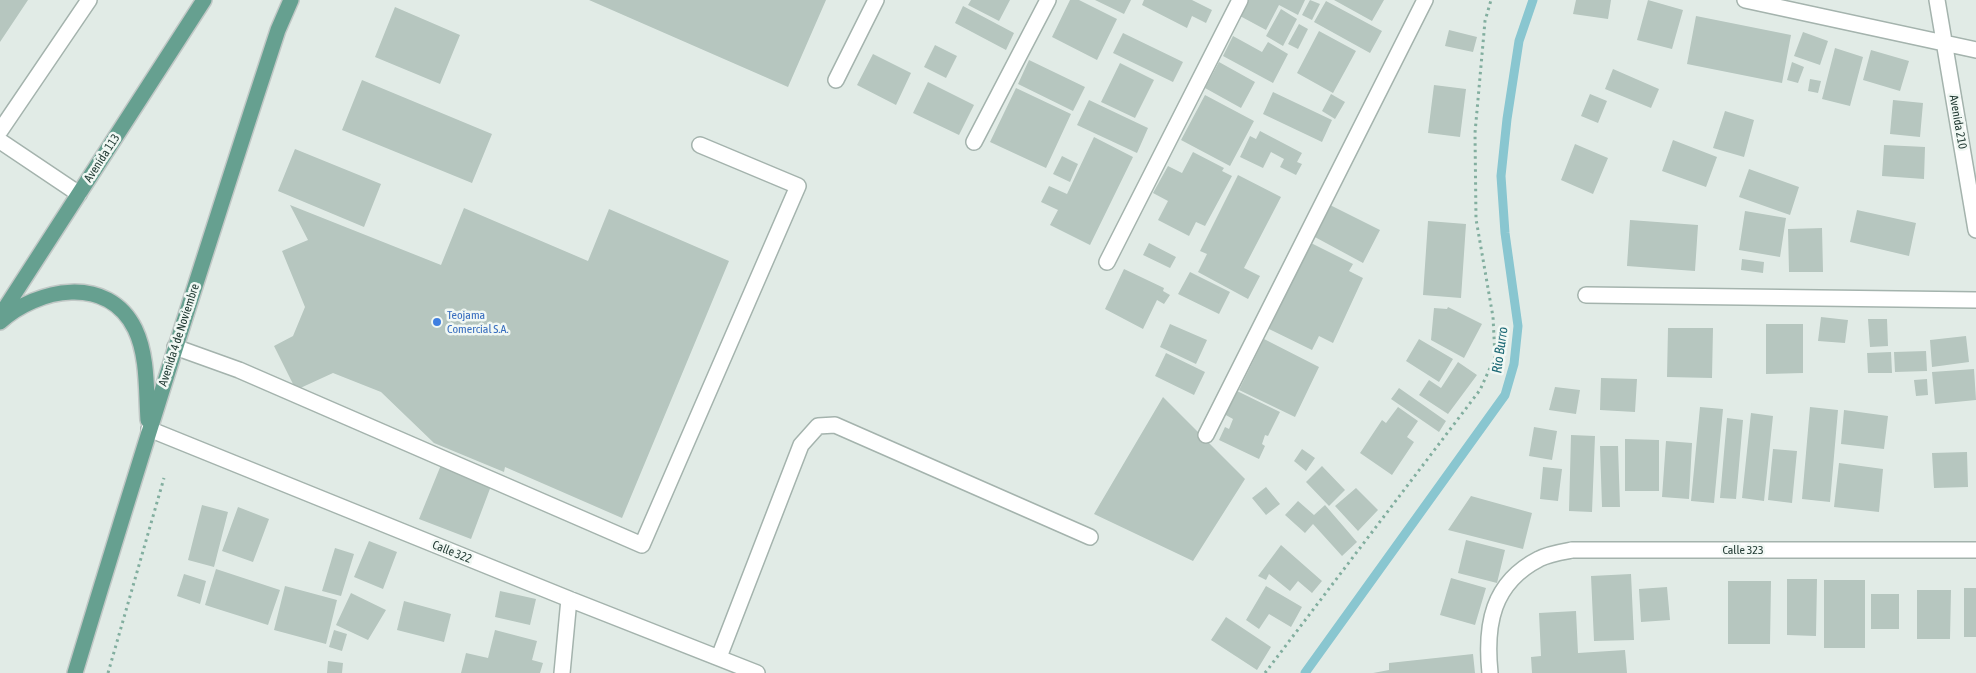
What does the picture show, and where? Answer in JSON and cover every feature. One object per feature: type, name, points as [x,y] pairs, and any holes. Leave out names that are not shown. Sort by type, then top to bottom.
[{"type":"main road","name":"Avenida 113","points":[[0,316],[204,0]]},
{"type":"main road","name":"Avenida 4 de Noviembre","points":[[76,673],[175,347],[278,30],[291,0]]},
{"type":"main road","points":[[0,322],[8,315],[39,298],[67,291],[97,295],[113,303],[125,314],[135,329],[144,357],[149,429]]},
{"type":"street","points":[[0,131],[89,0]]},
{"type":"street","points":[[836,80],[876,0]]},
{"type":"street","points":[[974,142],[1048,0]]},
{"type":"street","points":[[1106,262],[1240,0]]},
{"type":"street","points":[[1206,435],[1425,0]]},
{"type":"street","points":[[1745,0],[1976,50]]},
{"type":"street","name":"Avenida 210","points":[[1937,0],[1976,230]]},
{"type":"street","points":[[0,141],[79,194]]},
{"type":"street","points":[[175,347],[252,375],[642,545],[798,186],[700,145]]},
{"type":"street","points":[[1586,296],[1976,300]]},
{"type":"street","points":[[719,657],[801,445],[818,426],[835,425],[1090,537]]},
{"type":"street","name":"Calle 322","points":[[149,429],[757,673]]},
{"type":"street","name":"Calle 323","points":[[1490,673],[1487,647],[1490,620],[1500,595],[1516,572],[1540,558],[1572,550],[1976,550]]},
{"type":"street","points":[[562,673],[569,599]]},
{"type":"path","points":[[1265,673],[1480,390],[1495,357],[1493,317],[1476,219],[1475,133],[1485,21],[1491,0]]},
{"type":"path","points":[[108,673],[164,478]]},
{"type":"building","points":[[0,0],[28,0],[0,42]]},
{"type":"building","points":[[589,0],[826,0],[788,87]]},
{"type":"building","points":[[971,0],[1010,0],[999,21],[968,5]]},
{"type":"building","points":[[1070,0],[1079,0],[1117,19],[1097,60],[1052,37]]},
{"type":"building","points":[[1095,0],[1131,0],[1124,14]]},
{"type":"building","points":[[1144,0],[1192,0],[1212,10],[1206,23],[1192,16],[1187,28],[1142,5]]},
{"type":"building","points":[[1248,0],[1305,0],[1298,15],[1279,5],[1266,30],[1240,16]]},
{"type":"building","points":[[1310,0],[1320,4],[1312,20],[1302,15]]},
{"type":"building","points":[[1334,0],[1384,0],[1372,21]]},
{"type":"building","points":[[1576,0],[1611,0],[1608,19],[1573,14]]},
{"type":"building","points":[[1648,0],[1683,10],[1672,49],[1637,40]]},
{"type":"building","points":[[1326,1],[1382,31],[1370,53],[1314,22]]},
{"type":"building","points":[[963,6],[1014,33],[1006,50],[955,23]]},
{"type":"building","points":[[395,7],[460,35],[440,84],[375,57]]},
{"type":"building","points":[[1281,9],[1297,19],[1283,46],[1266,36]]},
{"type":"building","points":[[1696,16],[1791,35],[1782,83],[1687,64]]},
{"type":"building","points":[[1299,24],[1308,29],[1298,49],[1288,44]]},
{"type":"building","points":[[1449,30],[1477,37],[1473,52],[1445,46]]},
{"type":"building","points":[[1319,31],[1356,51],[1333,93],[1297,73]]},
{"type":"building","points":[[1803,32],[1828,41],[1820,65],[1794,56]]},
{"type":"building","points":[[1123,33],[1183,62],[1173,82],[1113,53]]},
{"type":"building","points":[[1233,36],[1262,52],[1268,42],[1288,54],[1273,83],[1223,56]]},
{"type":"building","points":[[935,45],[957,56],[946,78],[924,67]]},
{"type":"building","points":[[1835,48],[1863,57],[1850,106],[1822,99]]},
{"type":"building","points":[[1871,50],[1909,61],[1900,91],[1863,80]]},
{"type":"building","points":[[873,54],[911,73],[896,105],[857,85]]},
{"type":"building","points":[[1029,60],[1085,87],[1073,111],[1018,84]]},
{"type":"building","points":[[1219,62],[1255,82],[1241,108],[1205,88]]},
{"type":"building","points":[[1792,62],[1804,67],[1798,83],[1787,80]]},
{"type":"building","points":[[1120,63],[1154,80],[1135,118],[1101,102]]},
{"type":"building","points":[[1613,69],[1659,89],[1651,108],[1605,89]]},
{"type":"building","points":[[1810,79],[1821,81],[1818,93],[1808,91]]},
{"type":"building","points":[[362,80],[492,134],[472,183],[342,130]]},
{"type":"building","points":[[928,82],[974,105],[959,135],[913,113]]},
{"type":"building","points":[[1434,85],[1466,89],[1460,137],[1428,133]]},
{"type":"building","points":[[1016,88],[1071,114],[1046,168],[990,142]]},
{"type":"building","points":[[1273,92],[1332,120],[1322,142],[1263,114]]},
{"type":"building","points":[[1331,94],[1345,102],[1335,119],[1322,111]]},
{"type":"building","points":[[1590,94],[1607,101],[1598,123],[1581,116]]},
{"type":"building","points":[[1205,95],[1254,121],[1230,166],[1181,140]]},
{"type":"building","points":[[1089,100],[1148,128],[1137,153],[1077,125]]},
{"type":"building","points":[[1893,100],[1923,103],[1920,137],[1890,134]]},
{"type":"building","points":[[1725,111],[1754,120],[1744,157],[1713,148]]},
{"type":"building","points":[[1260,131],[1302,153],[1297,162],[1302,164],[1296,175],[1280,167],[1284,159],[1271,152],[1263,168],[1240,157],[1250,136],[1256,139]]},
{"type":"building","points":[[1094,137],[1133,157],[1090,245],[1050,225],[1058,210],[1041,202],[1049,186],[1067,194]]},
{"type":"building","points":[[1673,140],[1717,157],[1706,187],[1662,171]]},
{"type":"building","points":[[1575,144],[1608,158],[1593,194],[1561,180]]},
{"type":"building","points":[[1884,145],[1925,147],[1924,179],[1882,176]]},
{"type":"building","points":[[295,149],[381,184],[364,227],[278,191]]},
{"type":"building","points":[[1193,152],[1224,168],[1222,171],[1232,176],[1205,226],[1196,222],[1189,236],[1158,220],[1168,201],[1153,193],[1168,166],[1182,173]]},
{"type":"building","points":[[1062,156],[1078,164],[1070,182],[1053,174]]},
{"type":"building","points":[[1749,169],[1799,187],[1790,215],[1739,197]]},
{"type":"building","points":[[1238,175],[1281,197],[1244,268],[1260,276],[1248,299],[1198,272],[1207,254],[1200,251]]},
{"type":"building","points":[[290,205],[441,265],[464,208],[588,261],[609,209],[729,261],[622,518],[505,467],[504,472],[434,443],[381,392],[333,373],[296,390],[274,346],[293,336],[305,307],[282,251],[308,240]]},
{"type":"building","points":[[1330,205],[1380,230],[1363,263],[1313,236]]},
{"type":"building","points":[[1857,210],[1916,223],[1909,256],[1850,242]]},
{"type":"building","points":[[1745,211],[1786,218],[1780,257],[1739,250]]},
{"type":"building","points":[[1630,220],[1698,225],[1695,271],[1627,266]]},
{"type":"building","points":[[1428,221],[1466,224],[1461,298],[1423,295]]},
{"type":"building","points":[[1822,228],[1823,272],[1789,272],[1788,229]]},
{"type":"building","points":[[1149,243],[1176,257],[1170,268],[1143,255]]},
{"type":"building","points":[[1311,243],[1353,264],[1349,271],[1363,278],[1333,343],[1319,336],[1312,350],[1269,329]]},
{"type":"building","points":[[1742,259],[1764,262],[1763,273],[1741,270]]},
{"type":"building","points":[[1124,269],[1164,288],[1163,291],[1170,295],[1164,304],[1157,300],[1143,329],[1105,309]]},
{"type":"building","points":[[1190,272],[1230,292],[1219,314],[1178,294]]},
{"type":"building","points":[[1448,307],[1482,324],[1464,358],[1431,340],[1434,308],[1447,309]]},
{"type":"building","points":[[1821,317],[1848,320],[1845,343],[1818,341]]},
{"type":"building","points":[[1868,319],[1887,319],[1888,346],[1870,347]]},
{"type":"building","points":[[1170,324],[1207,340],[1196,364],[1160,347]]},
{"type":"building","points":[[1766,324],[1803,324],[1803,373],[1766,374]]},
{"type":"building","points":[[1668,328],[1713,328],[1712,378],[1667,377]]},
{"type":"building","points":[[1966,336],[1969,362],[1932,367],[1930,340]]},
{"type":"building","points":[[1264,339],[1319,367],[1295,417],[1239,390]]},
{"type":"building","points":[[1419,339],[1453,359],[1439,382],[1406,361]]},
{"type":"building","points":[[1926,351],[1927,371],[1895,372],[1894,352]]},
{"type":"building","points":[[1891,352],[1892,373],[1868,373],[1867,353]]},
{"type":"building","points":[[1166,353],[1205,372],[1194,395],[1155,376]]},
{"type":"building","points":[[1458,362],[1477,375],[1448,414],[1419,395],[1429,380],[1441,388]]},
{"type":"building","points":[[1974,369],[1976,400],[1935,404],[1932,372]]},
{"type":"building","points":[[1601,378],[1637,379],[1635,412],[1600,410]]},
{"type":"building","points":[[1927,379],[1928,395],[1916,396],[1914,380]]},
{"type":"building","points":[[1555,387],[1580,390],[1576,414],[1549,410]]},
{"type":"building","points":[[1399,388],[1446,421],[1439,432],[1391,399]]},
{"type":"building","points":[[1235,390],[1280,412],[1268,436],[1265,435],[1262,444],[1265,446],[1259,459],[1219,440],[1225,427],[1229,429],[1233,419],[1224,414]]},
{"type":"building","points":[[1163,397],[1245,479],[1193,561],[1094,514]]},
{"type":"building","points":[[1398,407],[1418,421],[1407,437],[1414,442],[1392,475],[1360,453],[1382,420],[1386,423]]},
{"type":"building","points":[[1700,407],[1723,409],[1714,503],[1691,501]]},
{"type":"building","points":[[1810,407],[1838,410],[1830,502],[1802,499]]},
{"type":"building","points":[[1844,410],[1888,416],[1884,449],[1841,444]]},
{"type":"building","points":[[1751,413],[1773,416],[1764,501],[1742,498]]},
{"type":"building","points":[[1727,418],[1743,420],[1736,499],[1720,498]]},
{"type":"building","points":[[1534,427],[1557,431],[1552,460],[1529,456]]},
{"type":"building","points":[[1571,435],[1595,436],[1592,512],[1569,511]]},
{"type":"building","points":[[1625,439],[1659,440],[1659,491],[1625,491]]},
{"type":"building","points":[[1666,441],[1692,443],[1689,499],[1662,497]]},
{"type":"building","points":[[1600,446],[1618,446],[1620,507],[1602,507]]},
{"type":"building","points":[[1302,449],[1315,458],[1306,471],[1294,461]]},
{"type":"building","points":[[1773,449],[1797,451],[1792,503],[1768,500]]},
{"type":"building","points":[[1967,452],[1968,487],[1934,488],[1932,453]]},
{"type":"building","points":[[1839,463],[1883,469],[1879,512],[1834,507]]},
{"type":"building","points":[[441,465],[491,486],[471,539],[419,519]]},
{"type":"building","points":[[1322,466],[1345,490],[1329,506],[1306,482]]},
{"type":"building","points":[[1543,467],[1562,469],[1558,501],[1540,499]]},
{"type":"building","points":[[1266,487],[1280,504],[1266,515],[1252,498]]},
{"type":"building","points":[[1356,488],[1378,510],[1358,531],[1335,506]]},
{"type":"building","points":[[1471,496],[1532,513],[1523,549],[1448,530]]},
{"type":"building","points":[[1298,501],[1314,515],[1325,505],[1357,542],[1342,556],[1313,524],[1305,533],[1285,515]]},
{"type":"building","points":[[202,505],[228,512],[214,567],[188,560]]},
{"type":"building","points":[[238,507],[269,519],[253,562],[222,551]]},
{"type":"building","points":[[1466,540],[1505,550],[1497,583],[1458,573]]},
{"type":"building","points":[[369,541],[397,552],[383,589],[354,577]]},
{"type":"building","points":[[1281,545],[1322,581],[1312,593],[1298,581],[1290,591],[1269,574],[1266,580],[1258,576]]},
{"type":"building","points":[[335,548],[354,554],[341,596],[322,591]]},
{"type":"building","points":[[216,569],[280,590],[268,625],[205,605]]},
{"type":"building","points":[[184,574],[206,581],[200,604],[177,596]]},
{"type":"building","points":[[1631,574],[1634,640],[1594,641],[1591,576]]},
{"type":"building","points":[[1451,578],[1486,588],[1475,625],[1440,615]]},
{"type":"building","points":[[1787,579],[1817,579],[1816,636],[1787,635]]},
{"type":"building","points":[[1824,580],[1865,580],[1865,648],[1824,648]]},
{"type":"building","points":[[1728,581],[1771,581],[1770,644],[1728,644]]},
{"type":"building","points":[[285,586],[337,600],[326,644],[274,630]]},
{"type":"building","points":[[1266,586],[1302,607],[1291,627],[1269,614],[1259,629],[1246,620]]},
{"type":"building","points":[[1667,587],[1670,620],[1641,622],[1639,589]]},
{"type":"building","points":[[1964,588],[1976,588],[1976,637],[1964,637]]},
{"type":"building","points":[[1917,590],[1951,590],[1950,639],[1917,639]]},
{"type":"building","points":[[500,591],[536,599],[530,625],[495,617]]},
{"type":"building","points":[[351,593],[386,610],[368,640],[336,625]]},
{"type":"building","points":[[1871,594],[1899,594],[1899,629],[1871,629]]},
{"type":"building","points":[[404,601],[451,614],[444,642],[397,630]]},
{"type":"building","points":[[1576,611],[1578,653],[1625,650],[1627,673],[1532,673],[1531,657],[1541,656],[1539,613]]},
{"type":"building","points":[[1226,617],[1271,647],[1257,670],[1211,640]]},
{"type":"building","points":[[334,630],[347,634],[342,651],[329,647]]},
{"type":"building","points":[[495,630],[537,641],[532,660],[543,663],[540,673],[461,673],[466,653],[488,658]]},
{"type":"building","points":[[1473,654],[1475,673],[1373,673],[1389,670],[1389,663]]},
{"type":"building","points":[[328,661],[343,663],[342,673],[327,673]]},
{"type":"waterway","name":"Rio Burro","points":[[1305,673],[1505,395],[1514,364],[1518,326],[1505,233],[1501,176],[1507,119],[1519,41],[1533,0]]},
{"type":"place","name":"Teojama Comercial S.A.","points":[[437,322]]}]
